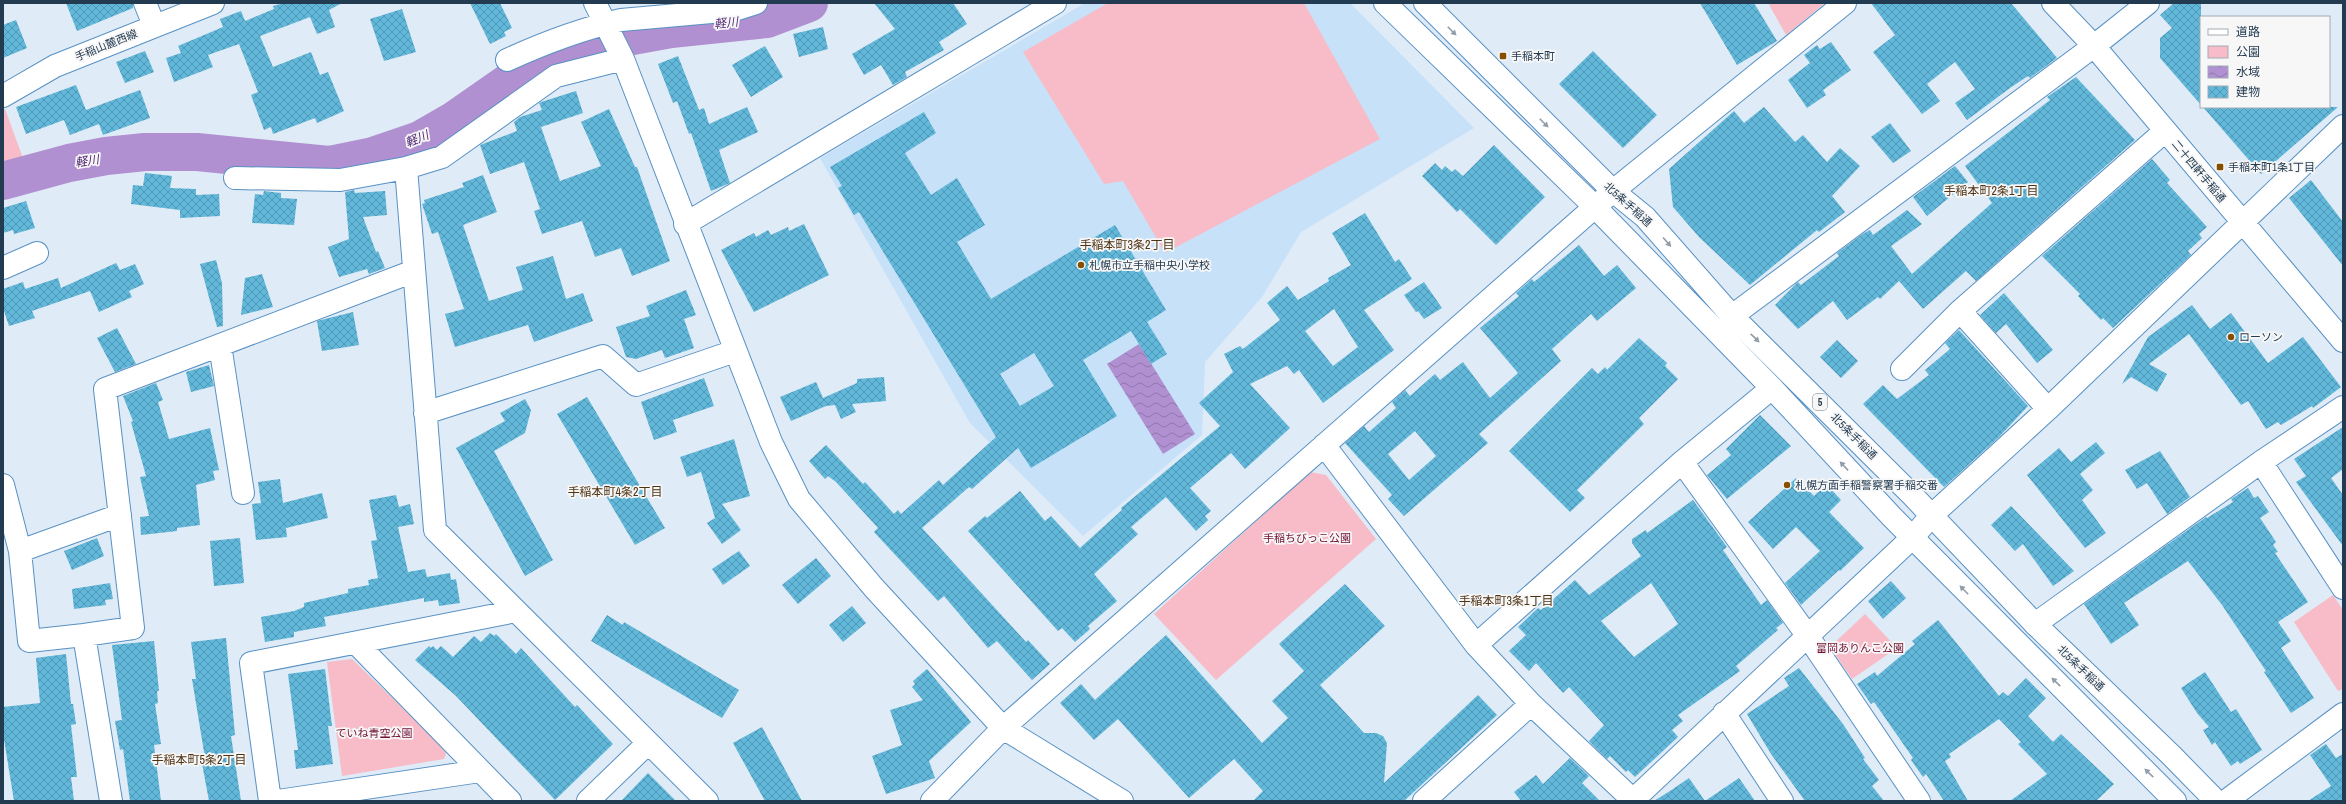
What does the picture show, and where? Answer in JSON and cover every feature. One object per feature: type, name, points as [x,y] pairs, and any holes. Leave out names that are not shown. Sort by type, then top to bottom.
[{"type":"main road","points":[[145,3],[154,25]]},
{"type":"main road","name":"手稲山麓西線","points":[[3,96],[55,66],[154,25],[213,3]]},
{"type":"main road","points":[[595,3],[623,59],[685,224],[771,442],[799,499],[874,588],[1003,728],[1122,801]]},
{"type":"main road","points":[[507,60],[552,40],[621,20],[734,10],[756,3]]},
{"type":"main road","points":[[685,224],[1055,3]]},
{"type":"main road","name":"5","points":[[1385,3],[1595,207],[1772,388],[2011,638],[2175,801]]},
{"type":"main road","name":"北5条手稲通","points":[[1425,3],[1613,191],[1645,217],[1732,316],[1787,369],[2035,624],[2173,757],[2216,801]]},
{"type":"main road","points":[[932,801],[1003,728],[1613,191],[1845,3]]},
{"type":"main road","name":"二十四軒手稲通","points":[[2053,3],[2094,46],[2343,341]]},
{"type":"main road","points":[[1732,316],[2094,46],[2148,3]]},
{"type":"main road","points":[[235,178],[340,180],[406,168],[442,157],[556,76],[623,59]]},
{"type":"main road","points":[[1324,445],[1476,645],[1531,704],[1633,800],[1913,537],[1931,516],[2048,409],[2343,126]]},
{"type":"main road","points":[[1902,369],[1960,311],[2166,131]]},
{"type":"main road","points":[[406,168],[435,530],[707,801]]},
{"type":"main road","points":[[3,268],[37,253]]},
{"type":"main road","points":[[3,485],[20,551],[30,641],[133,628],[105,389],[414,271]]},
{"type":"main road","points":[[1960,311],[2048,409]]},
{"type":"main road","points":[[220,345],[243,493]]},
{"type":"main road","points":[[425,414],[603,356],[636,385],[735,351]]},
{"type":"main road","points":[[1476,645],[1682,462],[1772,388]]},
{"type":"main road","points":[[2035,624],[2261,462],[2343,407]]},
{"type":"main road","points":[[1682,462],[1807,635],[1919,801]]},
{"type":"main road","points":[[2261,462],[2343,588]]},
{"type":"main road","points":[[20,551],[120,515]]},
{"type":"main road","points":[[270,801],[251,663],[516,611]]},
{"type":"main road","points":[[84,635],[111,801]]},
{"type":"main road","points":[[356,643],[510,801]]},
{"type":"main road","points":[[1424,801],[1531,704]]},
{"type":"main road","points":[[1724,713],[1782,801]]},
{"type":"main road","points":[[2226,801],[2343,714]]},
{"type":"main road","points":[[588,801],[648,743]]},
{"type":"main road","points":[[278,801],[480,771]]},
{"type":"shaded area","name":"札幌市立手稲中央小学校","points":[[1085,3],[1350,3],[1474,128],[1301,232],[1262,297],[1205,362],[1202,435],[1083,536],[970,423],[820,158]]},
{"type":"green space","points":[[1108,3],[1304,3],[1380,139],[1165,253],[1123,181],[1104,184],[1023,52]]},
{"type":"green space","points":[[1768,3],[1825,3],[1786,35]]},
{"type":"green space","points":[[5,109],[24,161],[3,168],[3,111]]},
{"type":"green space","name":"手稲ちびっこ公園","points":[[1310,472],[1326,475],[1376,539],[1216,680],[1154,614]]},
{"type":"green space","points":[[2333,595],[2343,610],[2343,689],[2338,691],[2294,622]]},
{"type":"green space","name":"富岡ありんこ公園","points":[[1865,614],[1897,648],[1852,679],[1830,647]]},
{"type":"green space","name":"ていね青空公園","points":[[352,659],[447,751],[444,759],[342,776],[327,662]]},
{"type":"water","points":[[1139,344],[1195,434],[1163,454],[1107,364]]},
{"type":"building","points":[[66,3],[133,3],[133,8],[77,31]]},
{"type":"building","points":[[284,3],[342,3],[329,10],[335,27],[317,34],[310,17],[260,36],[273,67],[311,52],[320,75],[328,72],[344,111],[317,123],[315,118],[273,134],[271,127],[264,130],[251,95],[258,92],[239,44],[208,55],[213,67],[174,82],[166,58],[181,53],[178,46],[223,27],[220,19],[241,11],[245,21],[274,9],[273,6]]},
{"type":"building","points":[[470,3],[500,3],[512,28],[504,32],[506,36],[490,44]]},
{"type":"building","points":[[874,3],[953,3],[967,24],[939,42],[944,50],[905,72],[907,77],[893,85],[881,65],[864,75],[852,54],[895,29]]},
{"type":"building","points":[[1700,3],[1754,3],[1777,41],[1737,65]]},
{"type":"building","points":[[1871,3],[2011,3],[2057,58],[2030,78],[2028,76],[2010,88],[1967,120],[1955,103],[1975,89],[1955,62],[1927,84],[1940,101],[1922,114],[1873,52],[1895,35]]},
{"type":"building","points":[[2174,3],[2201,3],[2200,104],[2160,58],[2160,38],[2172,28],[2160,15]]},
{"type":"building","points":[[402,9],[416,52],[384,61],[370,19]]},
{"type":"building","points":[[16,20],[27,48],[3,58],[3,25]]},
{"type":"building","points":[[823,27],[828,49],[799,57],[793,34]]},
{"type":"building","points":[[1831,42],[1851,70],[1823,90],[1826,95],[1807,108],[1788,80],[1810,63],[1804,55],[1817,45],[1820,49]]},
{"type":"building","points":[[765,46],[783,77],[751,97],[732,65]]},
{"type":"building","points":[[145,51],[154,72],[125,83],[116,62]]},
{"type":"building","points":[[1593,51],[1657,115],[1623,148],[1559,84]]},
{"type":"building","points":[[678,56],[699,110],[704,108],[709,124],[747,107],[758,132],[719,150],[730,183],[711,191],[691,133],[689,134],[677,101],[673,103],[658,64]]},
{"type":"building","points":[[2076,77],[2135,140],[1976,281],[1966,271],[1923,309],[1899,281],[1880,299],[1878,297],[1847,320],[1833,301],[1798,329],[1775,305],[1798,282],[1801,285],[1839,256],[1837,253],[1864,233],[1870,230],[1873,235],[1907,210],[1922,224],[1891,246],[1912,274],[1992,203],[1965,166],[2050,100],[2047,97]]},
{"type":"building","points":[[76,85],[86,110],[140,90],[150,118],[103,135],[99,124],[70,135],[64,120],[26,134],[16,107]]},
{"type":"building","points":[[576,91],[583,113],[541,127],[560,181],[601,166],[581,122],[609,109],[635,167],[637,167],[670,261],[632,276],[621,248],[595,257],[582,221],[542,234],[534,211],[540,209],[524,162],[490,174],[480,145],[517,131],[514,122],[520,117],[542,110],[539,103]]},
{"type":"building","points":[[1764,107],[1795,142],[1803,135],[1827,162],[1840,148],[1860,166],[1832,196],[1845,212],[1819,232],[1817,230],[1750,285],[1699,237],[1673,207],[1669,169],[1734,111],[1744,123]]},
{"type":"building","points":[[2338,107],[2261,174],[2204,108]]},
{"type":"building","points":[[924,112],[936,133],[905,153],[931,195],[957,178],[985,225],[957,242],[991,299],[1115,225],[1166,310],[1147,322],[1167,354],[1151,364],[1131,331],[1083,360],[1117,416],[1031,468],[1018,448],[972,489],[969,487],[922,528],[1026,642],[1028,640],[1050,664],[1032,680],[997,641],[988,648],[944,596],[938,601],[874,532],[878,528],[836,482],[828,476],[825,479],[809,461],[826,445],[863,484],[865,482],[894,514],[898,510],[901,514],[939,480],[943,485],[996,437],[859,212],[854,215],[838,188],[842,186],[830,167]],"holes":[[[1034,353],[1054,386],[1020,406],[1000,374]]]},
{"type":"building","points":[[1890,123],[1911,151],[1893,163],[1871,137]]},
{"type":"building","points":[[1494,145],[1545,197],[1496,245],[1460,209],[1457,212],[1422,176],[1435,163],[1442,170],[1445,166],[1452,172],[1455,169],[1463,176]]},
{"type":"building","points":[[2152,159],[2170,180],[2167,183],[2207,227],[2199,234],[2202,238],[2188,251],[2191,255],[2113,328],[2103,318],[2101,320],[2078,296],[2080,294],[2042,256]]},
{"type":"building","points":[[1955,166],[1968,182],[1927,216],[1913,197]]},
{"type":"building","points":[[145,173],[172,176],[170,188],[196,189],[196,195],[219,194],[220,216],[180,218],[180,210],[131,204],[133,185],[143,186]]},
{"type":"building","points":[[483,175],[497,212],[463,225],[489,301],[523,290],[516,267],[553,256],[566,299],[583,293],[593,321],[534,342],[528,325],[455,347],[445,314],[464,309],[438,232],[432,234],[422,204],[425,203],[424,200],[464,187],[462,183]]},
{"type":"building","points":[[2311,180],[2343,222],[2343,266],[2289,198]]},
{"type":"building","points":[[354,190],[355,193],[385,191],[387,215],[363,217],[376,252],[378,251],[385,268],[369,274],[367,269],[339,277],[328,247],[349,239],[345,192]]},
{"type":"building","points":[[264,191],[281,193],[281,198],[297,199],[294,225],[252,223],[255,194],[263,195]]},
{"type":"building","points":[[26,201],[35,228],[14,234],[13,230],[3,233],[3,208]]},
{"type":"building","points":[[1365,213],[1395,262],[1399,259],[1412,279],[1364,310],[1394,350],[1323,403],[1299,370],[1294,374],[1287,366],[1250,384],[1290,428],[1245,469],[1231,453],[1190,488],[1211,511],[1205,516],[1208,520],[1196,531],[1166,497],[1131,527],[1138,534],[1094,574],[1117,601],[1088,626],[1090,629],[1075,642],[1062,628],[1058,631],[968,531],[985,516],[987,518],[1020,491],[1045,521],[1051,516],[1080,548],[1122,510],[1121,508],[1220,426],[1199,403],[1233,372],[1224,354],[1240,346],[1243,349],[1280,320],[1267,303],[1287,286],[1298,300],[1329,281],[1328,278],[1351,265],[1332,233]],"holes":[[[1334,309],[1358,347],[1333,366],[1305,331]]]},
{"type":"building","points":[[804,224],[829,275],[754,312],[721,250],[754,233],[756,237],[768,230],[771,235],[788,227],[789,231]]},
{"type":"building","points":[[1579,245],[1604,276],[1617,265],[1636,288],[1597,321],[1591,314],[1552,349],[1561,361],[1479,434],[1488,443],[1404,516],[1388,499],[1392,495],[1345,443],[1364,426],[1369,432],[1396,408],[1392,402],[1405,390],[1410,396],[1435,374],[1440,380],[1463,362],[1490,398],[1518,373],[1480,328],[1519,296],[1516,293],[1532,279],[1534,282]],"holes":[[[1415,431],[1436,456],[1409,480],[1388,454]]]},
{"type":"building","points":[[216,260],[222,283],[223,326],[217,327],[200,264]]},
{"type":"building","points":[[116,263],[120,270],[135,264],[144,284],[129,291],[132,297],[99,312],[90,291],[32,311],[35,318],[9,326],[3,308],[3,289],[23,282],[25,289],[58,278],[61,288]]},
{"type":"building","points":[[262,274],[273,307],[241,315],[245,278]]},
{"type":"building","points":[[1424,282],[1442,308],[1424,319],[1418,311],[1416,312],[1404,295]]},
{"type":"building","points":[[686,290],[696,315],[684,319],[694,348],[665,358],[662,350],[636,359],[626,357],[616,327],[650,316],[646,306]]},
{"type":"building","points":[[2004,293],[2053,350],[2037,363],[2006,324],[1996,333],[1980,315]]},
{"type":"building","points":[[2192,305],[2210,329],[2231,313],[2268,363],[2303,337],[2341,387],[2313,408],[2312,406],[2281,425],[2278,422],[2266,429],[2248,401],[2241,405],[2189,334],[2149,364],[2167,374],[2157,392],[2131,377],[2122,384],[2148,337]]},
{"type":"building","points":[[353,312],[359,345],[322,351],[317,321]]},
{"type":"building","points":[[117,328],[136,364],[115,372],[97,338]]},
{"type":"building","points":[[1959,330],[2028,406],[1999,437],[1944,487],[1863,404],[1883,385],[1897,399],[1929,375],[1925,370],[1950,349],[1945,343]]},
{"type":"building","points":[[1639,338],[1667,363],[1665,366],[1678,379],[1639,418],[1644,424],[1577,490],[1585,498],[1570,512],[1509,451],[1592,368],[1598,374],[1605,367],[1607,370]]},
{"type":"building","points":[[1837,340],[1858,361],[1841,378],[1820,357]]},
{"type":"building","points":[[209,365],[214,386],[191,392],[186,372]]},
{"type":"building","points":[[884,377],[886,401],[852,404],[856,412],[841,419],[835,405],[826,406],[791,421],[780,397],[816,382],[823,398],[857,383],[857,379]]},
{"type":"building","points":[[704,378],[714,406],[673,420],[677,432],[654,440],[641,402]]},
{"type":"building","points":[[156,383],[163,400],[158,402],[169,439],[210,428],[219,470],[213,471],[215,480],[196,485],[200,525],[177,528],[177,531],[141,535],[140,517],[149,516],[140,477],[146,476],[131,422],[133,421],[123,396]]},
{"type":"building","points":[[587,397],[665,528],[635,545],[557,414]]},
{"type":"building","points":[[525,399],[531,410],[525,433],[494,451],[553,560],[525,576],[456,448],[505,421],[500,413]]},
{"type":"building","points":[[1760,415],[1791,446],[1727,499],[1707,475],[1731,455],[1726,449]]},
{"type":"building","points":[[2343,427],[2343,469],[2331,478],[2343,495],[2343,546],[2296,482],[2306,476],[2294,459]]},
{"type":"building","points":[[734,439],[750,496],[722,504],[741,530],[722,544],[707,523],[715,518],[701,472],[687,477],[680,457]]},
{"type":"building","points":[[2096,442],[2105,453],[2080,474],[2093,490],[2082,500],[2106,533],[2085,548],[2027,475],[2059,448],[2071,462]]},
{"type":"building","points":[[2160,451],[2190,497],[2167,514],[2147,483],[2137,489],[2125,470]]},
{"type":"building","points":[[1796,478],[1814,496],[1826,484],[1841,500],[1829,512],[1864,548],[1801,605],[1785,583],[1820,551],[1796,527],[1773,549],[1748,522]]},
{"type":"building","points":[[280,479],[283,503],[322,493],[328,518],[286,528],[287,537],[256,540],[252,504],[261,503],[258,482]]},
{"type":"building","points":[[2248,488],[2254,498],[2258,496],[2269,512],[2260,518],[2276,542],[2273,545],[2278,552],[2275,553],[2308,602],[2278,622],[2291,641],[2281,648],[2314,698],[2291,713],[2264,672],[2266,671],[2222,605],[2188,561],[2124,603],[2139,625],[2111,644],[2084,604],[2206,517],[2207,518],[2233,502],[2231,499]]},
{"type":"building","points":[[396,495],[399,507],[410,504],[414,524],[398,527],[408,572],[425,569],[427,577],[450,573],[451,580],[456,579],[460,603],[439,606],[438,600],[424,602],[424,598],[324,617],[326,626],[294,632],[294,637],[265,642],[261,617],[294,611],[304,607],[304,603],[348,593],[348,589],[369,585],[368,580],[378,578],[371,541],[377,540],[369,500]]},
{"type":"building","points":[[1693,500],[1727,547],[1723,550],[1761,605],[1767,600],[1783,623],[1776,628],[1778,630],[1736,666],[1740,671],[1678,715],[1683,721],[1672,730],[1678,737],[1635,777],[1628,770],[1626,772],[1610,756],[1607,759],[1589,741],[1604,725],[1569,687],[1563,693],[1536,663],[1529,671],[1509,651],[1526,635],[1518,627],[1538,608],[1541,610],[1575,580],[1589,595],[1641,556],[1632,543],[1632,539],[1646,530],[1647,533]],"holes":[[[1651,583],[1678,624],[1634,657],[1601,621]]]},
{"type":"building","points":[[2011,506],[2074,571],[2053,586],[2023,544],[2015,551],[1991,525]]},
{"type":"building","points":[[97,538],[104,556],[72,570],[64,551]]},
{"type":"building","points":[[240,538],[244,583],[214,586],[210,541]]},
{"type":"building","points":[[739,551],[750,566],[723,585],[712,569]]},
{"type":"building","points":[[816,558],[831,576],[798,604],[782,585]]},
{"type":"building","points":[[1891,581],[1906,598],[1883,619],[1868,601]]},
{"type":"building","points":[[110,583],[113,599],[105,600],[106,605],[74,609],[72,589]]},
{"type":"building","points":[[1345,584],[1385,626],[1320,685],[1364,733],[1376,733],[1383,736],[1387,743],[1384,783],[1478,695],[1497,715],[1404,801],[1253,801],[1263,791],[1234,759],[1189,798],[1118,719],[1094,740],[1060,703],[1081,684],[1095,700],[1166,635],[1262,743],[1288,718],[1272,701],[1304,671],[1279,644]]},
{"type":"building","points":[[852,606],[866,623],[843,642],[829,625]]},
{"type":"building","points":[[607,615],[623,625],[624,622],[739,690],[722,718],[591,641]]},
{"type":"building","points":[[1938,620],[1999,696],[2003,692],[2008,696],[2026,678],[2046,698],[2028,716],[2053,742],[2061,734],[2114,784],[2096,801],[2010,801],[2047,774],[2018,744],[2021,742],[1999,719],[1949,754],[1951,757],[1945,761],[1968,801],[1944,801],[1926,774],[1923,777],[1911,760],[1913,758],[1874,702],[1871,704],[1857,684],[1875,672],[1877,676],[1915,644],[1912,641]]},
{"type":"building","points":[[490,633],[494,636],[496,634],[516,654],[521,648],[575,707],[577,705],[613,744],[555,800],[456,696],[415,660],[429,646],[431,648],[433,646],[437,650],[441,646],[453,657],[474,636],[481,642]]},
{"type":"building","points":[[226,638],[235,735],[231,736],[241,801],[209,801],[201,758],[205,758],[192,679],[196,679],[191,642]]},
{"type":"building","points":[[154,641],[159,691],[157,691],[158,703],[155,704],[161,744],[154,745],[161,801],[130,801],[123,749],[120,750],[115,721],[122,720],[112,645]]},
{"type":"building","points":[[66,654],[71,704],[73,704],[76,724],[71,725],[77,777],[71,777],[74,801],[14,801],[3,733],[3,707],[40,703],[36,658]]},
{"type":"building","points":[[1799,668],[1843,724],[1865,758],[1863,759],[1879,780],[1872,786],[1884,801],[1805,801],[1771,754],[1747,714],[1789,686],[1784,678]]},
{"type":"building","points":[[325,669],[332,726],[328,726],[333,764],[296,769],[294,750],[298,750],[288,674]]},
{"type":"building","points":[[927,669],[971,722],[929,761],[935,778],[886,794],[872,756],[902,745],[890,710],[923,700],[912,687],[915,684],[913,681]]},
{"type":"building","points":[[2205,672],[2231,712],[2236,709],[2262,750],[2240,764],[2238,761],[2231,766],[2215,742],[2212,745],[2203,730],[2209,727],[2197,713],[2181,688]]},
{"type":"building","points":[[762,727],[802,801],[765,801],[733,743]]},
{"type":"building","points":[[2326,744],[2336,758],[2343,754],[2343,801],[2308,801],[2331,786],[2310,755]]},
{"type":"building","points":[[1570,758],[1589,776],[1582,783],[1600,801],[1521,801],[1514,792],[1536,775],[1543,784]]},
{"type":"building","points":[[648,773],[676,801],[621,801]]},
{"type":"building","points":[[1689,778],[1705,801],[1654,801],[1673,789]]},
{"type":"building","points":[[1739,778],[1755,801],[1705,801]]},
{"type":"waterway","name":"軽川","points":[[3,181],[69,163],[106,156],[145,152],[197,152],[329,165],[373,156],[420,140],[453,121],[528,69],[562,54],[605,41],[671,29],[767,19],[809,3]]},
{"type":"place","name":"手稲本町","points":[[1503,56]]},
{"type":"place","name":"手稲本町1条1丁目","points":[[2220,167]]},
{"type":"place","name":"札幌市立手稲中央小学校","points":[[1081,265]]},
{"type":"place","name":"ローソン","points":[[2231,337]]},
{"type":"place","name":"札幌方面手稲警察署手稲交番","points":[[1787,485]]},
{"type":"district","name":"手稲本町2条1丁目","points":[[1991,191]]},
{"type":"district","name":"手稲本町3条2丁目","points":[[1127,245]]},
{"type":"district","name":"手稲本町4条2丁目","points":[[615,492]]},
{"type":"district","name":"手稲本町3条1丁目","points":[[1506,601]]},
{"type":"district","name":"手稲本町5条2丁目","points":[[199,760]]}]
